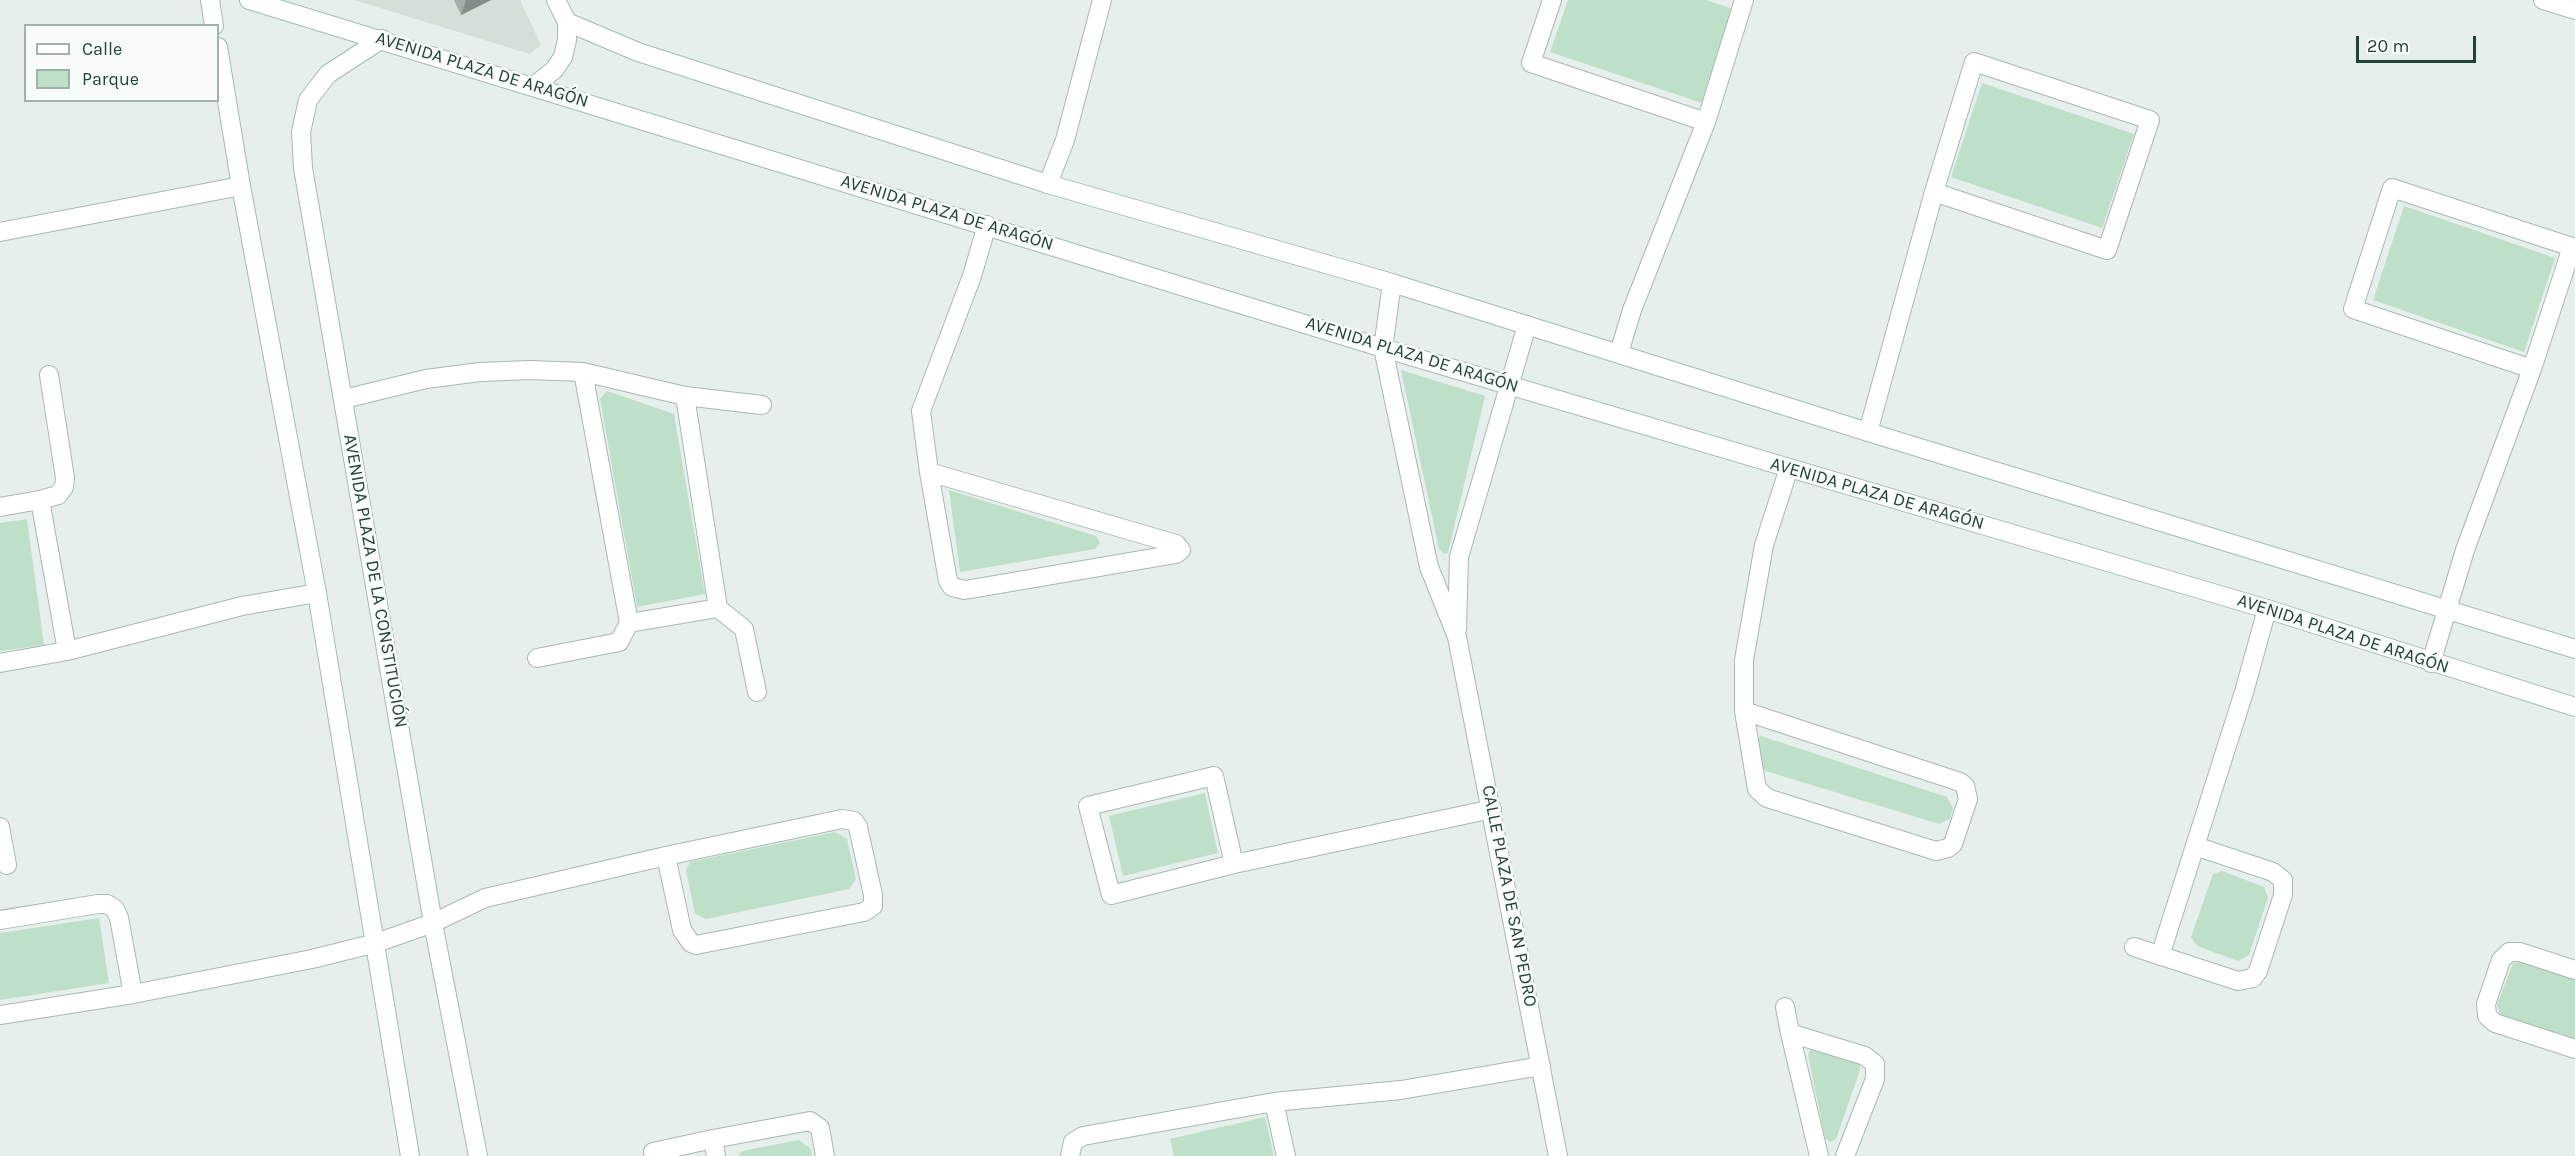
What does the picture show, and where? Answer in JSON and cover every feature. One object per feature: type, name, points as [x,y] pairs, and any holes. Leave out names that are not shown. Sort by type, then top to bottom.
[{"type":"street","points":[[210,0],[214,24]]},
{"type":"street","name":"AVENIDA PLAZA DE ARAGÓN","points":[[249,0],[1383,348],[2267,609],[2575,707]]},
{"type":"street","points":[[534,86],[554,70],[563,57],[567,40],[567,22],[556,0]]},
{"type":"street","points":[[1048,184],[1065,140],[1102,0]]},
{"type":"street","points":[[1552,0],[1531,63],[1706,122]]},
{"type":"street","points":[[1619,353],[1632,310],[1706,122],[1744,0]]},
{"type":"street","points":[[2543,0],[2575,10]]},
{"type":"street","points":[[567,22],[638,52],[1048,184],[1392,283],[2575,649]]},
{"type":"street","name":"AVENIDA PLAZA DE LA CONSTITUCIÓN","points":[[382,39],[328,74],[308,100],[301,132],[303,168],[433,923],[478,1156]]},
{"type":"street","points":[[219,53],[241,186],[317,593],[410,1156]]},
{"type":"street","points":[[1868,432],[1934,192],[1974,62],[2150,120],[2107,250],[1934,192]]},
{"type":"street","points":[[0,232],[241,186]]},
{"type":"street","points":[[2431,663],[2465,550],[2532,369],[2572,247],[2392,188],[2353,309],[2532,369]]},
{"type":"street","points":[[929,472],[1176,544],[1181,550],[1176,554],[965,590],[952,587],[946,575],[929,472],[921,411],[972,276],[987,225]]},
{"type":"street","name":"CALLE PLAZA DE SAN PEDRO","points":[[1392,283],[1383,348],[1429,567],[1457,637],[1558,1156]]},
{"type":"street","name":"CALLE PLAZA DE SAN PEDRO","points":[[1457,637],[1460,556],[1527,325]]},
{"type":"street","points":[[344,399],[426,379],[480,372],[583,372],[685,396],[762,405]]},
{"type":"street","points":[[537,658],[619,642],[629,623],[583,372]]},
{"type":"street","points":[[0,507],[58,495],[64,487],[65,478],[49,375]]},
{"type":"street","points":[[685,396],[718,608],[744,629],[756,692]]},
{"type":"street","points":[[1744,711],[1960,782],[1965,786],[1968,799],[1953,844],[1936,851],[1761,794],[1755,783],[1744,711],[1744,660],[1764,545],[1789,468]]},
{"type":"street","points":[[40,500],[67,651]]},
{"type":"street","points":[[0,663],[67,651],[242,606],[317,593]]},
{"type":"street","points":[[629,623],[718,608]]},
{"type":"street","points":[[2160,956],[2244,692],[2267,609]]},
{"type":"street","points":[[1234,864],[1215,776],[1088,806],[1111,895],[1234,864],[1492,809]]},
{"type":"street","points":[[0,1016],[133,994],[312,959],[376,943],[433,923],[485,898],[666,856],[848,819],[854,821],[859,832],[873,895],[873,906],[864,912],[696,945],[691,943],[682,930],[666,856]]},
{"type":"street","points":[[0,827],[7,865]]},
{"type":"street","points":[[2134,947],[2238,981],[2253,978],[2261,964],[2283,895],[2283,880],[2272,872],[2195,846]]},
{"type":"street","points":[[0,920],[107,904],[115,909],[119,918],[133,994]]},
{"type":"street","points":[[2575,970],[2520,952],[2509,952],[2501,960],[2486,1004],[2487,1016],[2495,1023],[2575,1049]]},
{"type":"street","points":[[1785,1007],[1819,1156]]},
{"type":"street","points":[[1790,1033],[1865,1056],[1875,1064],[1875,1079],[1845,1156]]},
{"type":"street","points":[[1070,1156],[1073,1142],[1083,1136],[1274,1102],[1401,1090],[1541,1066]]},
{"type":"street","points":[[1274,1102],[1286,1156]]},
{"type":"street","points":[[653,1152],[714,1148],[810,1121],[820,1128],[825,1156]]},
{"type":"shaded area","points":[[354,0],[520,0],[541,45],[530,54]]},
{"type":"green space","points":[[1568,0],[1706,0],[1733,9],[1702,103],[1550,52]]},
{"type":"green space","points":[[1982,83],[2134,134],[2102,228],[1951,177]]},
{"type":"green space","points":[[2404,206],[2555,258],[2524,352],[2373,300]]},
{"type":"green space","points":[[1401,370],[1485,396],[1448,553],[1444,554],[1439,549]]},
{"type":"green space","points":[[607,391],[674,414],[705,594],[637,607],[600,399]]},
{"type":"green space","points":[[949,490],[1096,536],[1100,543],[1095,549],[960,572]]},
{"type":"green space","points":[[27,519],[44,645],[0,651],[0,523]]},
{"type":"green space","points":[[1761,736],[1947,797],[1953,808],[1950,819],[1939,824],[1766,771],[1760,766],[1754,740]]},
{"type":"green space","points":[[1205,793],[1218,853],[1123,876],[1109,816]]},
{"type":"green space","points":[[835,832],[847,839],[856,879],[849,889],[706,919],[695,914],[686,870],[690,862]]},
{"type":"green space","points":[[2222,871],[2264,887],[2268,898],[2249,955],[2238,961],[2197,946],[2191,937],[2213,874]]},
{"type":"green space","points":[[99,918],[109,983],[0,1000],[0,933]]},
{"type":"green space","points":[[2524,962],[2575,980],[2575,1039],[2500,1015],[2497,1005],[2513,963]]},
{"type":"green space","points":[[1811,1049],[1857,1061],[1860,1065],[1836,1139],[1830,1142],[1825,1138],[1808,1055]]},
{"type":"green space","points":[[1265,1117],[1274,1156],[1174,1156],[1170,1139]]},
{"type":"green space","points":[[799,1140],[811,1149],[812,1156],[738,1156],[742,1151]]}]
